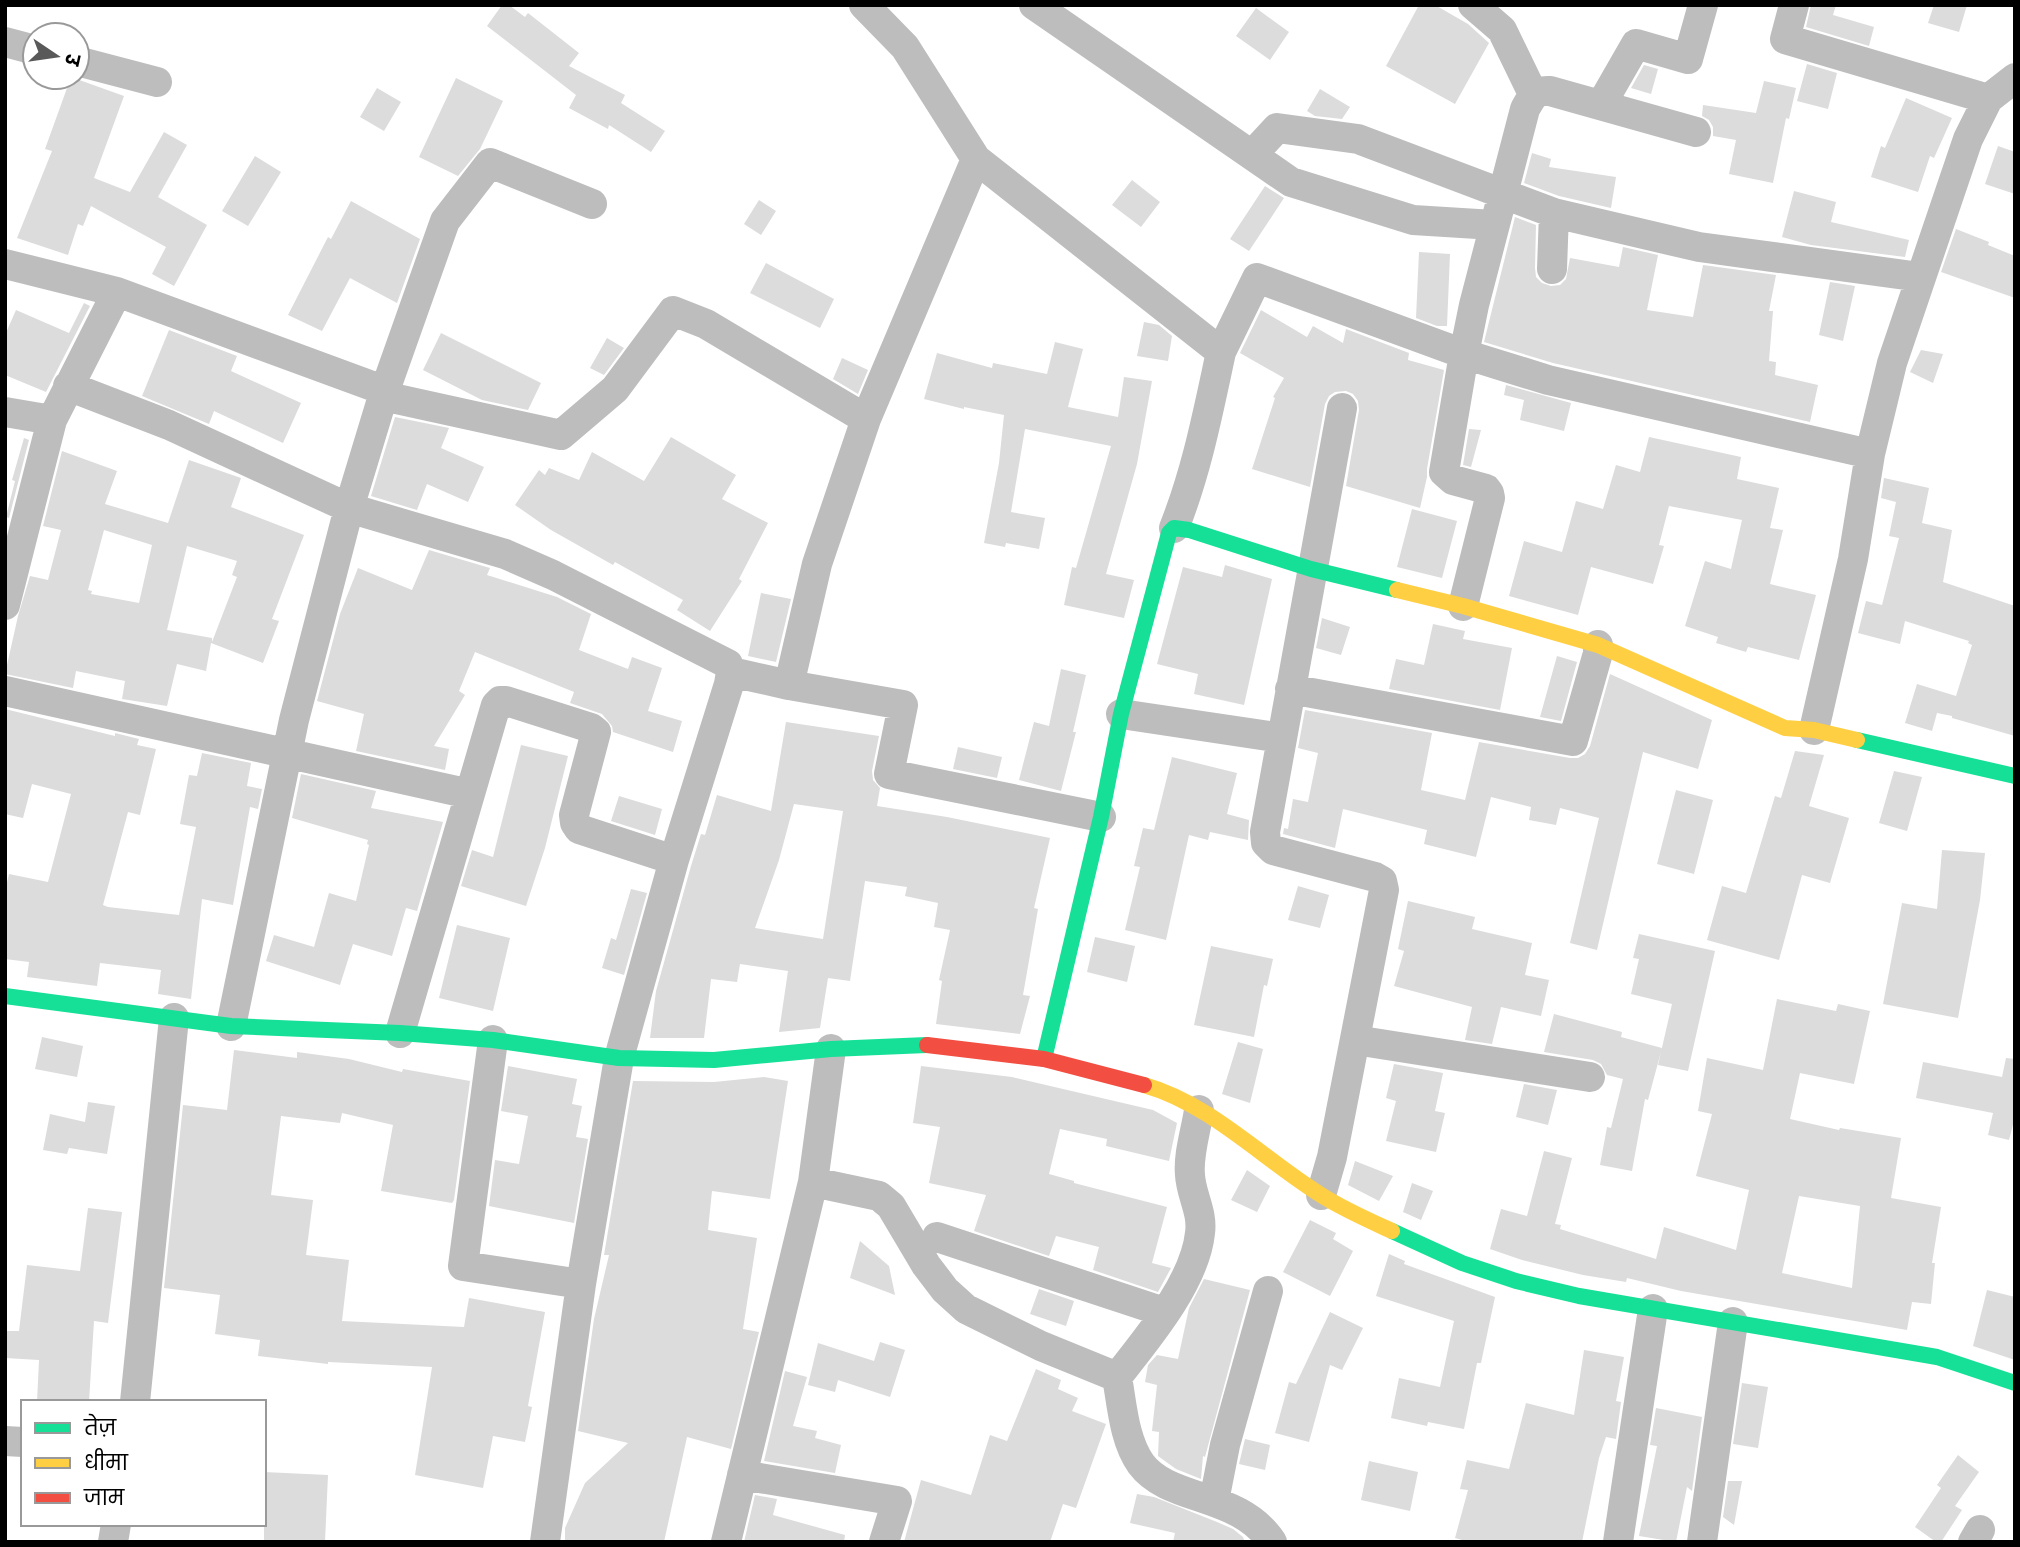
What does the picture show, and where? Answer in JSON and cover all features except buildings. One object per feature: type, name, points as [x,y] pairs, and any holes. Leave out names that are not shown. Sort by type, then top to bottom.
[{"type":"street","points":[[864,5],[905,47],[976,159],[1220,352]]},
{"type":"street","points":[[1034,5],[1291,181],[1413,220],[1494,225]]},
{"type":"street","points":[[1473,5],[1503,30],[1533,94]]},
{"type":"street","points":[[1601,105],[1636,44],[1688,59],[1703,5]]},
{"type":"street","points":[[1794,5],[1785,39],[1988,99]]},
{"type":"street","points":[[91,65],[157,82]]},
{"type":"street","points":[[1814,730],[1853,559],[1870,454],[1892,363],[1968,139],[1988,99],[2015,78]]},
{"type":"street","points":[[1463,606],[1490,498],[1486,489],[1453,480],[1444,472],[1464,354],[1525,109],[1533,94],[1550,91],[1696,132]]},
{"type":"street","points":[[1252,155],[1277,128],[1358,139],[1554,213],[1699,247],[1920,277]]},
{"type":"street","points":[[789,685],[817,564],[866,419],[976,159]]},
{"type":"street","points":[[231,1026],[287,753],[349,508],[383,396],[445,221],[490,163],[592,204]]},
{"type":"street","points":[[1552,269],[1554,213]]},
{"type":"street","points":[[5,264],[117,292],[375,387],[383,396],[561,435],[615,389],[673,311],[706,324],[866,419]]},
{"type":"street","points":[[1044,1059],[1101,817],[1121,714],[1169,533],[1188,491],[1200,449],[1220,352],[1257,278],[1464,354],[1548,380],[1870,454]]},
{"type":"street","points":[[5,605],[52,421],[117,292]]},
{"type":"street","points":[[68,386],[169,425],[349,508],[505,554],[718,657],[727,664],[731,672],[674,860],[619,1058],[581,1284],[545,1542]]},
{"type":"street","points":[[1321,1195],[1332,1157],[1384,890],[1382,881],[1375,877],[1282,854],[1266,843],[1265,832],[1342,408]]},
{"type":"street","points":[[5,412],[52,421]]},
{"type":"street","points":[[1174,527],[1311,569],[1463,606],[1598,645],[1785,728],[1814,730],[2015,776]]},
{"type":"street","points":[[1290,689],[1573,741],[1598,645]]},
{"type":"street","points":[[731,672],[903,705],[890,774],[1101,817]]},
{"type":"street","points":[[5,691],[470,794]]},
{"type":"street","points":[[400,1033],[496,705],[500,701],[592,728],[596,732],[596,738],[574,815],[575,823],[579,829],[674,860]]},
{"type":"street","points":[[1121,714],[1282,738]]},
{"type":"street","points":[[5,996],[231,1026],[493,1040],[619,1058],[714,1060],[922,1044],[1044,1059],[1158,1089],[1199,1110],[1321,1195],[1365,1219],[1462,1263],[1517,1281],[1579,1296],[1937,1357],[2015,1383]]},
{"type":"street","points":[[135,1400],[174,1018]]},
{"type":"street","points":[[493,1040],[463,1266],[581,1284]]},
{"type":"street","points":[[1355,1040],[1590,1076]]},
{"type":"street","points":[[726,1542],[813,1182],[831,1049]]},
{"type":"street","points":[[1199,1110],[1190,1175],[1199,1209],[1201,1231],[1189,1271],[1164,1312],[1117,1377],[1126,1429],[1140,1462],[1151,1474],[1166,1483],[1254,1520],[1272,1542]]},
{"type":"street","points":[[813,1182],[878,1196],[885,1201],[891,1206],[926,1265],[945,1290],[966,1309],[1041,1346],[1117,1377]]},
{"type":"street","points":[[937,1237],[1164,1312]]},
{"type":"street","points":[[1214,1501],[1225,1445],[1268,1291]]},
{"type":"street","points":[[1618,1542],[1653,1309]]},
{"type":"street","points":[[1702,1542],[1733,1322]]},
{"type":"street","points":[[742,1475],[897,1502],[884,1542]]},
{"type":"traffic: fast","points":[[1044,1059],[1101,817],[1121,714],[1169,533],[1174,528],[1189,530],[1311,569],[1397,590]]},
{"type":"traffic: fast","points":[[1857,740],[2015,776]]},
{"type":"traffic: fast","points":[[5,996],[231,1026],[493,1040],[619,1058],[714,1060],[831,1049],[927,1045]]},
{"type":"traffic: fast","points":[[1392,1231],[1462,1263],[1516,1281],[1579,1296],[1937,1357],[2015,1383]]},
{"type":"traffic: slow","points":[[1397,590],[1598,645],[1785,728],[1814,730],[1857,740]]},
{"type":"traffic: slow","points":[[1144,1085],[1192,1105],[1321,1195],[1392,1231]]},
{"type":"traffic: jam","points":[[927,1045],[1044,1059],[1144,1085]]}]
